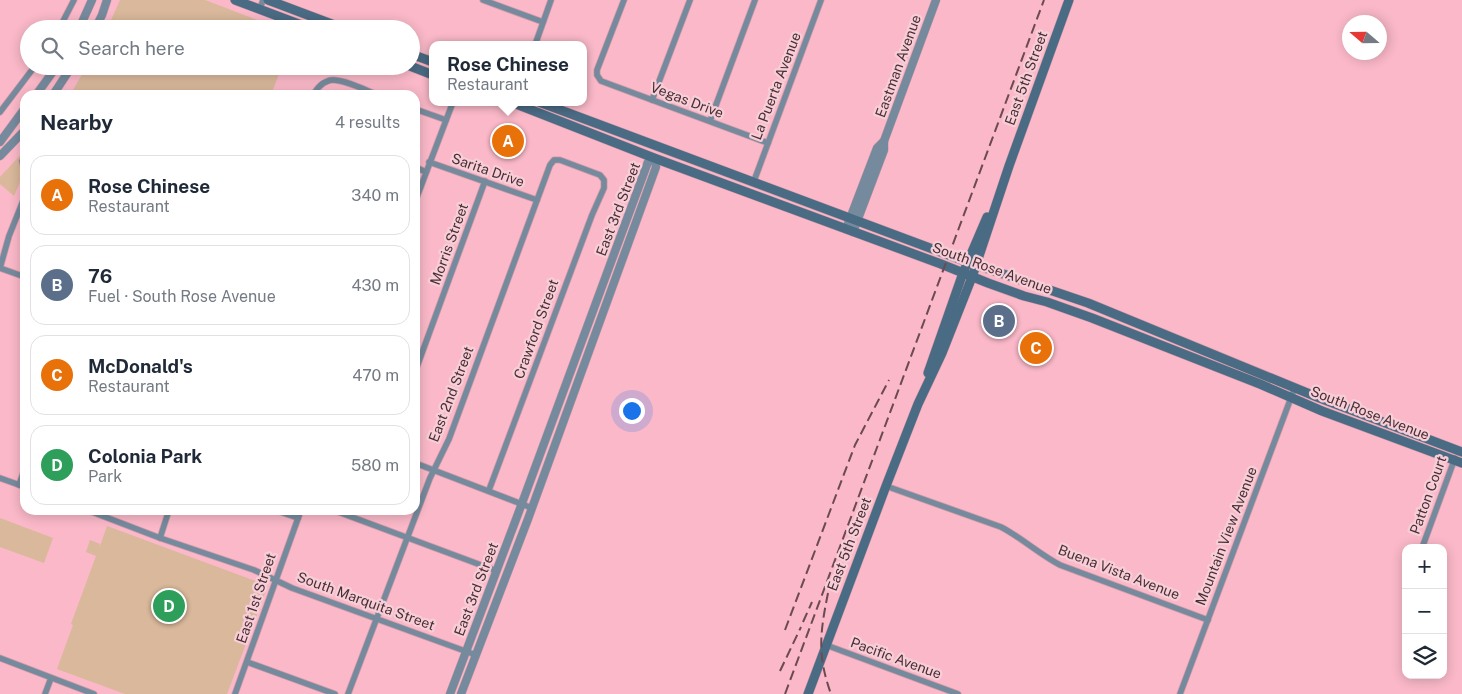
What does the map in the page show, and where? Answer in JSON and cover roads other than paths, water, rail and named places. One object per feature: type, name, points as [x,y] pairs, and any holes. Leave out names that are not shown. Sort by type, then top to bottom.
[{"type":"main road","points":[[235,0],[261,5],[293,20]]},
{"type":"main road","points":[[268,0],[321,20]]},
{"type":"main road","name":"East 5th Street","points":[[808,694],[918,404],[942,354],[968,275],[1069,0]]},
{"type":"main road","name":"South Rose Avenue","points":[[521,106],[654,158],[968,275],[1092,318],[1458,462]]},
{"type":"main road","name":"South Rose Avenue","points":[[549,106],[972,264],[1074,298],[1460,451]]},
{"type":"main road","points":[[532,111],[539,108],[578,122],[585,120]]},
{"type":"main road","points":[[1092,318],[1099,316],[1139,331],[1161,332]]},
{"type":"street","points":[[63,20],[74,0]]},
{"type":"street","points":[[83,20],[92,0]]},
{"type":"street","points":[[100,20],[107,0]]},
{"type":"street","points":[[483,0],[543,22]]},
{"type":"street","points":[[536,41],[551,0]]},
{"type":"street","name":"Vegas Drive","points":[[624,0],[598,66],[597,75],[599,78],[606,84],[768,143]]},
{"type":"street","points":[[652,100],[690,0]]},
{"type":"street","points":[[710,122],[755,0]]},
{"type":"street","name":"La Puerta Avenue","points":[[754,182],[822,0]]},
{"type":"street","name":"Eastman Avenue","points":[[850,230],[884,150],[884,141],[936,0]]},
{"type":"street","points":[[0,112],[28,75]]},
{"type":"street","points":[[40,90],[50,75]]},
{"type":"street","points":[[55,90],[66,75]]},
{"type":"street","points":[[317,90],[322,84],[335,79],[365,90]]},
{"type":"street","points":[[420,188],[451,106]]},
{"type":"street","points":[[420,111],[446,120]]},
{"type":"street","points":[[0,142],[20,115]]},
{"type":"street","points":[[0,156],[20,135]]},
{"type":"street","points":[[654,158],[658,147]]},
{"type":"street","name":"East 3rd Street","points":[[450,694],[648,162],[654,158],[656,166],[532,508],[461,694]]},
{"type":"street","name":"East 2nd Street","points":[[420,505],[449,439],[550,165],[554,160],[565,161],[595,172],[604,178]]},
{"type":"street","name":"Sarita Drive","points":[[429,162],[537,200]]},
{"type":"street","points":[[420,169],[426,172]]},
{"type":"street","name":"Crawford Street","points":[[489,490],[604,188],[604,178]]},
{"type":"street","name":"Morris Street","points":[[420,358],[485,181]]},
{"type":"street","points":[[20,208],[9,236],[0,268],[20,275]]},
{"type":"street","name":"Mountain View Avenue","points":[[1180,694],[1295,387]]},
{"type":"street","name":"Patton Court","points":[[1424,544],[1458,462],[1460,451]]},
{"type":"street","points":[[420,464],[532,508]]},
{"type":"street","points":[[0,478],[20,485]]},
{"type":"street","name":"Buena Vista Avenue","points":[[886,486],[1001,526],[1060,565],[1208,620]]},
{"type":"street","name":"South Marquita Street","points":[[100,515],[254,570],[376,619],[476,655]]},
{"type":"street","points":[[160,538],[167,515]]},
{"type":"street","points":[[289,515],[298,518]]},
{"type":"street","name":"East 1st Street","points":[[236,694],[299,515]]},
{"type":"street","points":[[346,515],[497,571]]},
{"type":"street","name":"East 2nd Street","points":[[348,694],[416,515]]},
{"type":"street","points":[[487,596],[497,600]]},
{"type":"street","name":"Pacific Avenue","points":[[826,645],[958,694]]},
{"type":"street","points":[[0,658],[94,694]]},
{"type":"street","points":[[247,662],[335,694]]},
{"type":"street","points":[[45,694],[51,678]]},
{"type":"railway","points":[[785,694],[1044,0]]},
{"type":"railway","points":[[785,630],[855,445],[889,380]]},
{"type":"railway","points":[[828,593],[821,644],[824,667],[831,694]]},
{"type":"railway","points":[[803,622],[812,602]]},
{"type":"railway","points":[[780,671],[801,627]]},
{"type":"place","name":"Rose Chinese","points":[[508,141]]},
{"type":"place","name":"76","points":[[999,321]]},
{"type":"place","name":"McDonald's","points":[[1036,348]]},
{"type":"place","name":"Colonia Park","points":[[169,606]]}]
